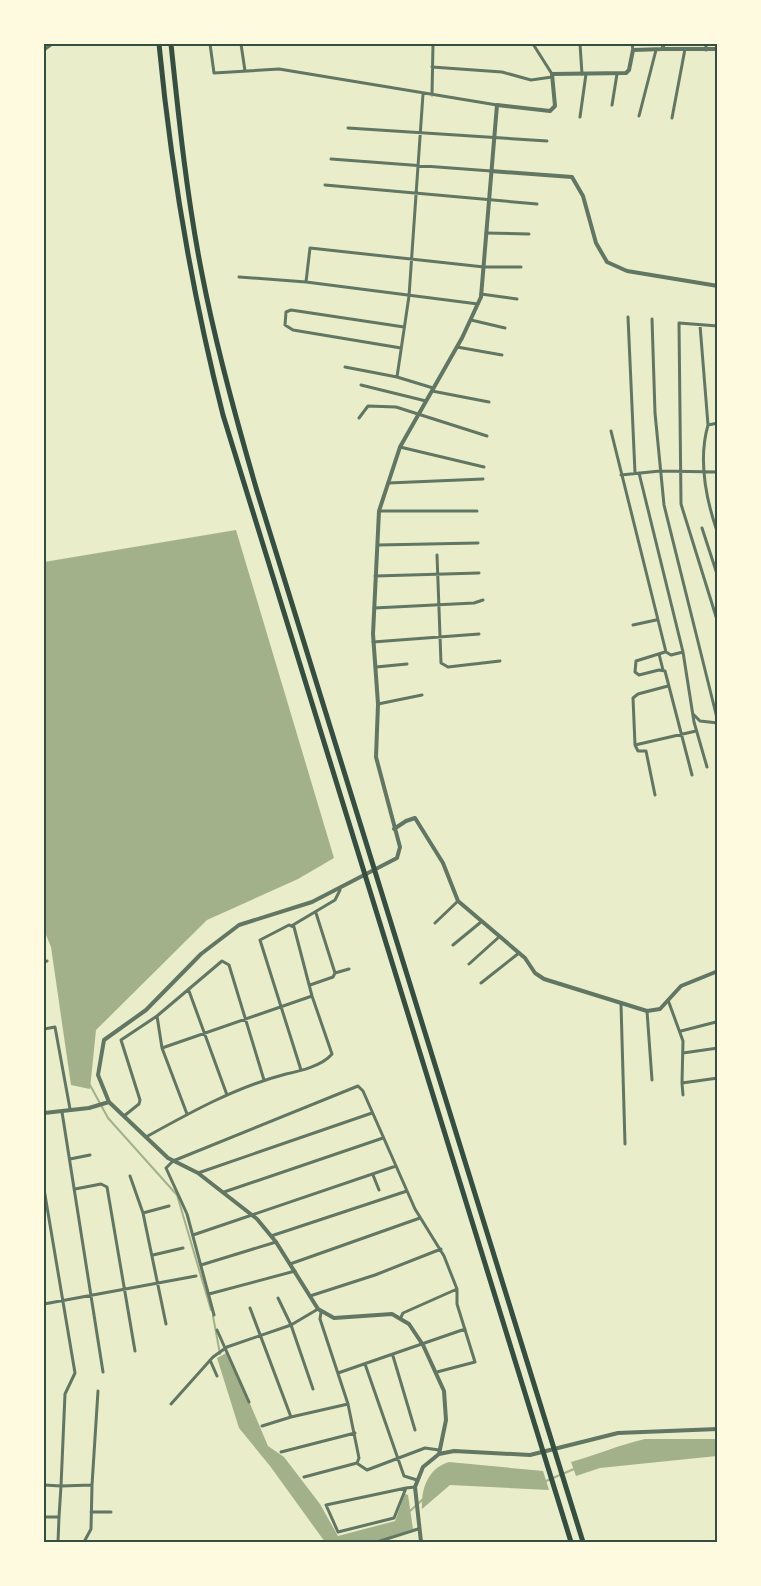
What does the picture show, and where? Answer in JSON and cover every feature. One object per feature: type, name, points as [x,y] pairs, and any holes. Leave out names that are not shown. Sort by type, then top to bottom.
[{"type":"highway","points":[[159,44],[174,169],[190,274],[208,357],[245,494],[372,896],[571,1542]]},
{"type":"highway","points":[[171,44],[185,168],[202,273],[219,355],[257,491],[583,1542]]},
{"type":"street","points":[[44,50],[52,44]]},
{"type":"street","points":[[210,44],[214,73],[279,69],[423,94],[550,111],[555,106],[552,76],[533,44]]},
{"type":"street","points":[[241,44],[245,72]]},
{"type":"street","points":[[432,95],[433,44]]},
{"type":"street","points":[[580,44],[584,74],[580,117]]},
{"type":"street","points":[[432,67],[502,72],[531,80],[552,76],[617,74],[629,70],[632,44]]},
{"type":"street","points":[[706,44],[706,50]]},
{"type":"street","points":[[633,50],[656,50],[663,46],[717,49]]},
{"type":"street","points":[[672,118],[685,49]]},
{"type":"street","points":[[639,116],[656,50]]},
{"type":"street","points":[[612,105],[617,74]]},
{"type":"street","points":[[397,377],[409,296],[420,165],[423,94]]},
{"type":"street","points":[[357,1463],[359,1458],[348,1404],[319,1311],[276,1242],[252,1214],[198,1173],[173,1161],[146,1137],[110,1102],[98,1076],[104,1040],[146,1010],[201,954],[239,925],[312,902],[340,890],[397,858],[400,847],[376,757],[378,704],[373,642],[379,511],[400,447],[457,347],[482,294],[497,105]]},
{"type":"street","points":[[348,128],[547,141]]},
{"type":"street","points":[[331,159],[568,176],[575,180],[583,196],[596,243],[607,262],[627,271],[717,286]]},
{"type":"street","points":[[326,185],[537,204]]},
{"type":"street","points":[[486,233],[529,234]]},
{"type":"street","points":[[306,282],[310,248],[484,267],[521,267]]},
{"type":"street","points":[[239,277],[306,282],[478,304]]},
{"type":"street","points":[[482,294],[517,299]]},
{"type":"street","points":[[401,348],[293,330],[285,325],[286,312],[291,309],[404,327]]},
{"type":"street","points":[[628,318],[637,473],[683,652],[696,731],[707,767]]},
{"type":"street","points":[[652,319],[660,471],[664,505],[717,722],[700,721],[693,714]]},
{"type":"street","points":[[471,320],[505,328]]},
{"type":"street","points":[[717,326],[679,323],[680,471],[684,519],[717,623]]},
{"type":"street","points":[[700,325],[708,425],[705,490],[717,534]]},
{"type":"street","points":[[457,347],[502,355]]},
{"type":"street","points":[[345,367],[397,377],[433,390],[489,402]]},
{"type":"street","points":[[362,385],[426,401]]},
{"type":"street","points":[[359,418],[370,405],[396,407],[418,416],[487,436]]},
{"type":"street","points":[[708,425],[717,423]]},
{"type":"street","points":[[611,431],[656,620],[666,652],[671,655],[683,652]]},
{"type":"street","points":[[400,447],[484,467]]},
{"type":"street","points":[[620,475],[660,471],[717,472]]},
{"type":"street","points":[[388,483],[483,479]]},
{"type":"street","points":[[379,511],[477,511]]},
{"type":"street","points":[[702,528],[717,577]]},
{"type":"street","points":[[376,545],[478,543]]},
{"type":"street","points":[[437,555],[441,663],[445,667],[500,661]]},
{"type":"street","points":[[375,576],[480,573]]},
{"type":"street","points":[[374,608],[474,603],[483,600]]},
{"type":"street","points":[[633,625],[656,620]]},
{"type":"street","points":[[373,642],[439,635],[479,634]]},
{"type":"street","points":[[663,670],[639,675],[635,672],[636,661],[666,652]]},
{"type":"street","points":[[659,654],[692,776]]},
{"type":"street","points":[[376,667],[407,664]]},
{"type":"street","points":[[655,795],[646,751],[638,751],[635,745],[633,698],[638,694],[668,686]]},
{"type":"street","points":[[378,704],[422,695]]},
{"type":"street","points":[[635,745],[696,731]]},
{"type":"street","points":[[394,829],[406,820],[415,818],[443,863],[458,901],[519,953],[535,974],[544,979],[647,1011],[660,1009],[681,986],[717,970]]},
{"type":"street","points":[[301,1070],[260,940],[316,913],[335,900],[340,890]]},
{"type":"street","points":[[435,923],[458,901]]},
{"type":"street","points":[[316,913],[335,973]]},
{"type":"street","points":[[453,945],[481,922]]},
{"type":"street","points":[[146,1137],[227,1095],[264,1080],[301,1070],[328,1059],[332,1054],[312,996],[292,925]]},
{"type":"street","points":[[469,964],[498,937]]},
{"type":"street","points":[[481,983],[519,953]]},
{"type":"street","points":[[124,1116],[140,1100],[121,1040],[189,991],[222,961],[226,962],[247,1017],[264,1080]]},
{"type":"street","points":[[310,985],[349,969]]},
{"type":"street","points":[[189,991],[227,1095]]},
{"type":"street","points":[[162,1048],[312,996]]},
{"type":"street","points":[[668,1000],[681,1030],[683,1095]]},
{"type":"street","points":[[621,1004],[625,1144]]},
{"type":"street","points":[[647,1011],[652,1080]]},
{"type":"street","points":[[156,1016],[162,1048],[187,1114]]},
{"type":"street","points":[[681,1030],[716,1022]]},
{"type":"street","points":[[44,1029],[56,1027],[70,1109]]},
{"type":"street","points":[[683,1053],[717,1048]]},
{"type":"street","points":[[682,1083],[717,1077]]},
{"type":"street","points":[[214,1315],[184,1205],[166,1168],[173,1161],[358,1086],[363,1091],[420,1218],[441,1249],[457,1289],[457,1304],[476,1362],[437,1372]]},
{"type":"street","points":[[44,1113],[89,1108],[110,1102]]},
{"type":"street","points":[[62,1110],[93,1296],[103,1372]]},
{"type":"street","points":[[198,1173],[372,1113]]},
{"type":"street","points":[[224,1192],[383,1138]]},
{"type":"street","points":[[70,1159],[90,1155]]},
{"type":"street","points":[[193,1235],[396,1166]]},
{"type":"street","points":[[373,1174],[379,1190]]},
{"type":"street","points":[[130,1176],[153,1255],[166,1324]]},
{"type":"street","points":[[75,1189],[101,1184],[107,1187],[135,1351]]},
{"type":"street","points":[[44,1189],[75,1373],[65,1394],[58,1542]]},
{"type":"street","points":[[271,1236],[407,1191]]},
{"type":"street","points":[[142,1213],[169,1206]]},
{"type":"street","points":[[290,1264],[420,1218]]},
{"type":"street","points":[[201,1265],[276,1242]]},
{"type":"street","points":[[153,1255],[183,1248]]},
{"type":"street","points":[[310,1296],[375,1275],[441,1249]]},
{"type":"street","points":[[209,1295],[295,1271]]},
{"type":"street","points":[[44,1304],[196,1276]]},
{"type":"street","points":[[401,1317],[403,1313],[457,1289]]},
{"type":"street","points":[[278,1298],[291,1325],[313,1389]]},
{"type":"street","points":[[250,1308],[291,1417]]},
{"type":"street","points":[[319,1311],[334,1318],[387,1313],[401,1317],[423,1345],[437,1372],[446,1411],[439,1452],[423,1467],[415,1487],[416,1514],[421,1542]]},
{"type":"street","points":[[171,1404],[212,1359],[227,1347],[261,1337],[319,1311]]},
{"type":"street","points":[[338,1373],[393,1356],[465,1329]]},
{"type":"street","points":[[217,1330],[227,1347],[249,1402]]},
{"type":"street","points":[[393,1356],[415,1430]]},
{"type":"street","points":[[212,1359],[217,1376]]},
{"type":"street","points":[[365,1364],[404,1476],[417,1480]]},
{"type":"street","points":[[84,1542],[91,1529],[98,1391]]},
{"type":"street","points":[[262,1426],[348,1404]]},
{"type":"street","points":[[304,1477],[357,1463],[367,1470],[425,1448],[439,1452],[530,1455],[618,1433],[717,1429]]},
{"type":"street","points":[[281,1452],[355,1433]]},
{"type":"street","points":[[44,1485],[92,1485]]},
{"type":"street","points":[[406,1488],[394,1518],[338,1532],[326,1505],[406,1488],[415,1487]]},
{"type":"street","points":[[91,1512],[111,1512]]},
{"type":"street","points":[[44,1516],[59,1517]]},
{"type":"street","points":[[376,1542],[418,1528]]},
{"type":"shaded area","points":[[236,530],[334,858],[298,879],[207,920],[96,1030],[90,1089],[71,1085],[51,947],[44,930],[44,562]]},
{"type":"shaded area","points":[[228,1352],[268,1446],[284,1457],[320,1504],[338,1536],[395,1521],[405,1494],[408,1495],[413,1529],[374,1542],[325,1542],[270,1466],[239,1428],[217,1358]]},
{"type":"shaded area","points":[[645,1439],[717,1439],[717,1456],[600,1468],[576,1476],[571,1462]]},
{"type":"shaded area","points":[[449,1462],[543,1471],[549,1490],[450,1485],[422,1509],[427,1480],[436,1469]]},
{"type":"waterway","points":[[90,1085],[108,1118],[177,1195],[211,1310]]},
{"type":"waterway","points":[[213,1316],[220,1354]]},
{"type":"waterway","points":[[546,1481],[574,1469]]},
{"type":"waterway","points":[[409,1512],[423,1499]]}]
